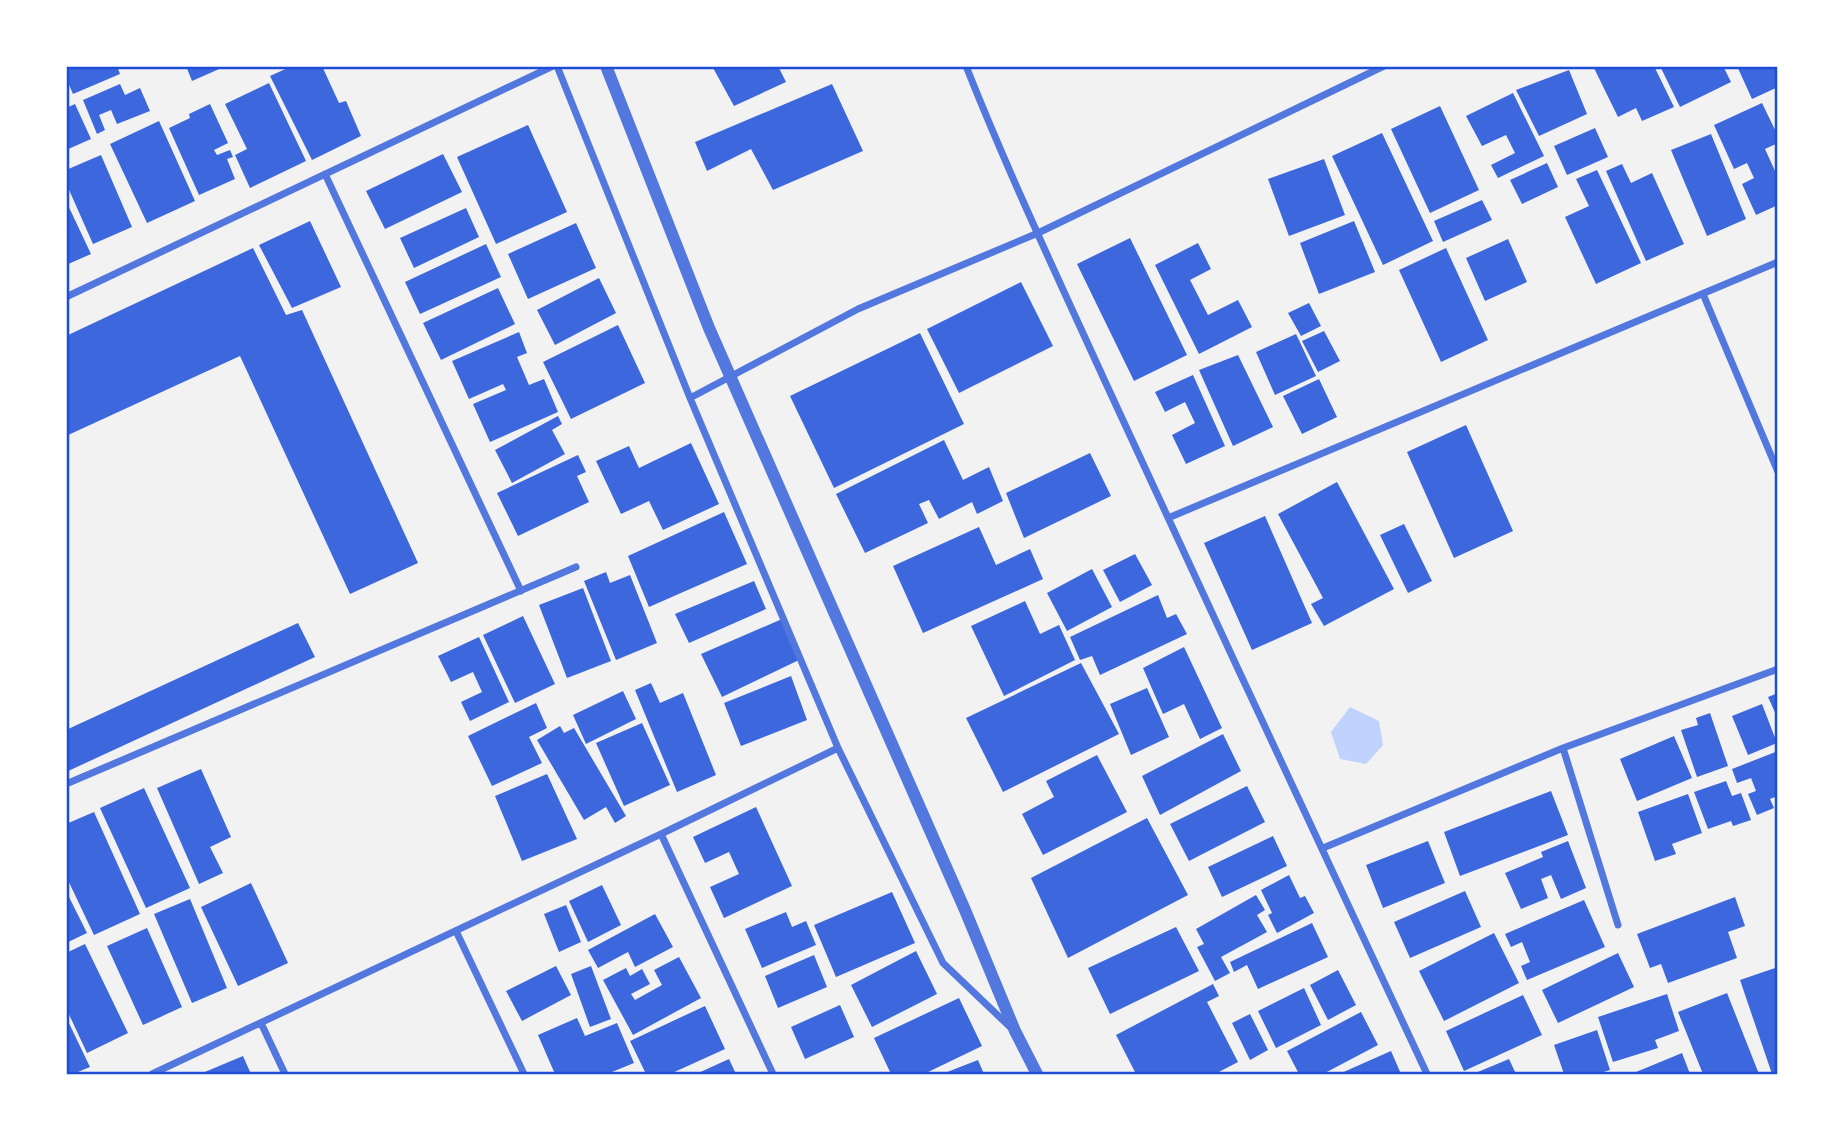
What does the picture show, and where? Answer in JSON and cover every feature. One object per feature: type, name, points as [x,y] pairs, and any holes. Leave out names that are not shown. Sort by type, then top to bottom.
[{"type":"street","points":[[66,298],[555,66],[690,398],[838,748],[943,962],[1015,1031]]},
{"type":"street","points":[[606,66],[709,328],[965,909],[1015,1031],[1037,1074]]},
{"type":"street","points":[[966,66],[995,140],[1427,1074]]},
{"type":"street","points":[[690,398],[858,309],[1038,233],[1384,66]]},
{"type":"street","points":[[325,174],[521,591]]},
{"type":"street","points":[[1168,518],[1777,262]]},
{"type":"street","points":[[1703,294],[1777,472]]},
{"type":"street","points":[[66,784],[576,567]]},
{"type":"street","points":[[1323,848],[1563,748],[1777,669]]},
{"type":"street","points":[[152,1074],[838,748]]},
{"type":"street","points":[[1563,748],[1618,925]]},
{"type":"street","points":[[661,834],[773,1074]]},
{"type":"street","points":[[456,931],[524,1074]]},
{"type":"street","points":[[261,1023],[285,1074]]},
{"type":"water","points":[[1350,707],[1379,721],[1383,745],[1366,764],[1340,759],[1331,732]]},
{"type":"building","points":[[66,66],[117,66],[120,74],[73,94],[66,78]]},
{"type":"building","points":[[186,66],[226,66],[192,81]]},
{"type":"building","points":[[292,66],[322,66],[339,103],[346,101],[361,136],[312,160],[270,76]]},
{"type":"building","points":[[712,66],[778,66],[786,82],[734,106]]},
{"type":"building","points":[[1593,66],[1654,66],[1674,107],[1642,121],[1636,108],[1618,117]]},
{"type":"building","points":[[1660,66],[1723,66],[1731,82],[1680,107]]},
{"type":"building","points":[[1737,66],[1778,66],[1778,87],[1752,99]]},
{"type":"building","points":[[1569,70],[1587,114],[1539,136],[1516,90]]},
{"type":"building","points":[[269,83],[306,161],[250,188],[235,155],[247,149],[225,104]]},
{"type":"building","points":[[120,84],[125,95],[140,88],[150,111],[117,124],[111,110],[99,115],[105,130],[97,134],[83,100]]},
{"type":"building","points":[[832,84],[863,151],[773,190],[751,149],[707,171],[695,142]]},
{"type":"building","points":[[1513,93],[1544,156],[1498,178],[1491,165],[1515,153],[1506,135],[1482,146],[1466,116]]},
{"type":"building","points":[[1762,103],[1778,136],[1778,143],[1765,149],[1775,171],[1778,169],[1778,205],[1756,215],[1742,184],[1754,178],[1747,163],[1734,169],[1714,125]]},
{"type":"building","points":[[75,104],[91,139],[66,150],[66,108]]},
{"type":"building","points":[[210,104],[228,143],[214,150],[217,155],[230,150],[233,157],[227,159],[235,179],[199,195],[169,128]]},
{"type":"building","points":[[1440,106],[1479,190],[1430,213],[1391,129]]},
{"type":"building","points":[[159,121],[195,201],[147,223],[110,144]]},
{"type":"building","points":[[528,125],[567,212],[496,244],[457,157]]},
{"type":"building","points":[[1595,128],[1608,157],[1567,175],[1554,146]]},
{"type":"building","points":[[1382,133],[1433,241],[1383,265],[1332,156]]},
{"type":"building","points":[[1711,134],[1746,219],[1707,236],[1671,150]]},
{"type":"building","points":[[443,154],[462,192],[385,229],[366,191]]},
{"type":"building","points":[[101,155],[132,227],[93,244],[66,183],[66,170]]},
{"type":"building","points":[[1324,159],[1345,215],[1289,236],[1268,179]]},
{"type":"building","points":[[1547,163],[1558,187],[1522,204],[1510,180]]},
{"type":"building","points":[[1622,164],[1631,183],[1652,173],[1684,244],[1646,261],[1606,171]]},
{"type":"building","points":[[1597,170],[1641,263],[1596,284],[1565,217],[1589,206],[1576,179]]},
{"type":"building","points":[[1482,200],[1492,220],[1443,242],[1434,221]]},
{"type":"building","points":[[66,201],[91,254],[66,265]]},
{"type":"building","points":[[466,208],[479,237],[414,268],[400,238]]},
{"type":"building","points":[[310,221],[341,287],[292,308],[259,245]]},
{"type":"building","points":[[1354,221],[1375,272],[1319,294],[1300,243]]},
{"type":"building","points":[[576,223],[596,268],[528,299],[508,254]]},
{"type":"building","points":[[1130,238],[1187,355],[1134,381],[1077,264]]},
{"type":"building","points":[[1508,239],[1527,282],[1485,301],[1466,258]]},
{"type":"building","points":[[1198,243],[1211,269],[1190,280],[1208,315],[1238,300],[1252,327],[1199,354],[1155,265]]},
{"type":"building","points":[[486,244],[501,277],[420,314],[405,282]]},
{"type":"building","points":[[253,248],[286,315],[302,310],[418,563],[350,594],[240,356],[66,436],[66,336]]},
{"type":"building","points":[[1446,248],[1488,340],[1441,362],[1399,270]]},
{"type":"building","points":[[599,278],[616,313],[555,345],[537,310]]},
{"type":"building","points":[[1021,282],[1053,346],[959,393],[927,329]]},
{"type":"building","points":[[498,288],[515,324],[441,360],[423,323]]},
{"type":"building","points":[[1309,303],[1321,326],[1301,336],[1288,313]]},
{"type":"building","points":[[618,325],[645,383],[571,419],[543,362]]},
{"type":"building","points":[[1324,331],[1340,361],[1318,372],[1302,341]]},
{"type":"building","points":[[519,332],[527,353],[517,357],[529,385],[544,379],[558,412],[490,442],[473,404],[506,390],[503,384],[469,399],[452,361]]},
{"type":"building","points":[[920,333],[964,424],[834,488],[790,396]]},
{"type":"building","points":[[1296,334],[1316,376],[1275,395],[1256,352]]},
{"type":"building","points":[[1238,355],[1273,427],[1233,446],[1199,370]]},
{"type":"building","points":[[1193,375],[1225,446],[1186,464],[1172,435],[1195,423],[1185,402],[1165,412],[1155,392]]},
{"type":"building","points":[[1319,379],[1337,417],[1302,434],[1283,396]]},
{"type":"building","points":[[558,416],[562,424],[552,430],[565,454],[512,483],[495,450]]},
{"type":"building","points":[[1466,425],[1513,531],[1454,558],[1407,452]]},
{"type":"building","points":[[944,440],[963,480],[989,467],[1003,501],[977,514],[972,502],[939,519],[929,500],[919,504],[928,523],[865,553],[836,494]]},
{"type":"building","points":[[691,443],[719,504],[663,530],[649,501],[621,514],[596,461],[629,446],[639,468]]},
{"type":"building","points":[[1090,453],[1111,496],[1024,538],[1006,493]]},
{"type":"building","points":[[578,455],[586,472],[577,476],[589,502],[518,536],[497,493]]},
{"type":"building","points":[[1337,482],[1394,589],[1324,626],[1311,604],[1323,598],[1278,514]]},
{"type":"building","points":[[724,512],[747,564],[649,607],[628,556]]},
{"type":"building","points":[[1265,516],[1312,623],[1252,650],[1204,543]]},
{"type":"building","points":[[1404,524],[1432,581],[1408,593],[1380,535]]},
{"type":"building","points":[[979,527],[996,565],[1030,549],[1043,579],[923,633],[893,566]]},
{"type":"building","points":[[1135,554],[1152,585],[1120,602],[1103,570]]},
{"type":"building","points":[[1092,569],[1112,607],[1067,631],[1047,593]]},
{"type":"building","points":[[606,572],[610,583],[630,575],[657,643],[616,660],[584,581]]},
{"type":"building","points":[[754,581],[766,609],[689,643],[675,614]]},
{"type":"building","points":[[583,588],[611,661],[567,678],[539,605]]},
{"type":"building","points":[[1158,595],[1167,618],[1176,614],[1187,634],[1100,675],[1092,656],[1080,660],[1070,637]]},
{"type":"building","points":[[1025,601],[1040,634],[1059,625],[1075,660],[1004,696],[971,626]]},
{"type":"building","points":[[523,616],[555,684],[515,703],[483,635]]},
{"type":"building","points":[[782,619],[799,660],[722,697],[701,654]]},
{"type":"building","points":[[298,623],[315,657],[66,772],[66,730]]},
{"type":"building","points":[[479,637],[509,702],[470,721],[461,702],[482,692],[473,672],[451,682],[438,656]]},
{"type":"building","points":[[1184,647],[1222,728],[1200,739],[1184,704],[1163,714],[1143,668]]},
{"type":"building","points":[[1081,663],[1119,734],[1003,792],[966,718]]},
{"type":"building","points":[[791,676],[807,720],[741,746],[724,703]]},
{"type":"building","points":[[651,683],[660,703],[683,693],[716,775],[677,792],[635,690]]},
{"type":"building","points":[[1147,688],[1169,737],[1131,755],[1110,704]]},
{"type":"building","points":[[623,691],[636,719],[586,744],[573,715]]},
{"type":"building","points":[[1778,693],[1778,719],[1768,697]]},
{"type":"building","points":[[536,703],[547,728],[529,737],[542,763],[492,786],[468,736]]},
{"type":"building","points":[[1762,704],[1777,743],[1748,755],[1732,716]]},
{"type":"building","points":[[1710,713],[1728,766],[1697,777],[1681,730],[1698,725],[1696,718]]},
{"type":"building","points":[[642,723],[670,785],[624,806],[596,743]]},
{"type":"building","points":[[560,726],[564,733],[574,728],[626,816],[615,823],[606,807],[584,820],[537,740]]},
{"type":"building","points":[[1223,734],[1241,771],[1160,815],[1142,776]]},
{"type":"building","points":[[1674,736],[1692,778],[1637,801],[1620,759]]},
{"type":"building","points":[[1778,751],[1778,796],[1770,799],[1774,808],[1757,815],[1748,794],[1756,791],[1751,778],[1737,783],[1732,769]]},
{"type":"building","points":[[1097,755],[1127,812],[1043,855],[1022,814],[1054,797],[1046,781]]},
{"type":"building","points":[[201,769],[231,837],[210,847],[223,873],[199,884],[157,788]]},
{"type":"building","points":[[547,774],[577,839],[522,861],[495,796]]},
{"type":"building","points":[[1726,781],[1732,796],[1741,793],[1751,820],[1733,826],[1731,821],[1708,829],[1694,792]]},
{"type":"building","points":[[1247,786],[1265,822],[1189,861],[1170,824]]},
{"type":"building","points":[[144,788],[190,888],[146,908],[100,808]]},
{"type":"building","points":[[1551,791],[1568,835],[1460,876],[1444,832]]},
{"type":"building","points":[[1688,794],[1702,833],[1672,844],[1676,854],[1655,861],[1638,812]]},
{"type":"building","points":[[756,807],[792,886],[724,918],[710,887],[739,874],[729,852],[705,863],[693,837]]},
{"type":"building","points":[[94,812],[140,914],[94,935],[66,876],[66,824]]},
{"type":"building","points":[[1147,818],[1188,895],[1068,958],[1031,878]]},
{"type":"building","points":[[1273,836],[1287,866],[1222,897],[1208,867]]},
{"type":"building","points":[[1428,841],[1445,883],[1383,908],[1366,865]]},
{"type":"building","points":[[1568,841],[1586,888],[1561,899],[1551,875],[1541,879],[1548,898],[1521,909],[1505,873],[1543,857],[1541,852]]},
{"type":"building","points":[[1289,875],[1300,898],[1305,896],[1314,913],[1277,933],[1268,915],[1272,913],[1261,890]]},
{"type":"building","points":[[251,883],[288,963],[238,986],[201,907]]},
{"type":"building","points":[[602,885],[621,925],[588,942],[569,901]]},
{"type":"building","points":[[66,891],[87,933],[66,943]]},
{"type":"building","points":[[1465,891],[1481,927],[1410,958],[1394,922]]},
{"type":"building","points":[[892,892],[915,943],[836,977],[814,925]]},
{"type":"building","points":[[1256,895],[1265,910],[1257,915],[1267,932],[1221,957],[1230,973],[1215,981],[1197,947],[1204,944],[1196,929]]},
{"type":"building","points":[[1735,897],[1745,926],[1728,932],[1737,958],[1668,983],[1661,964],[1650,968],[1637,934]]},
{"type":"building","points":[[190,899],[227,988],[192,1003],[154,914]]},
{"type":"building","points":[[1584,900],[1605,947],[1527,980],[1521,966],[1530,962],[1522,942],[1511,947],[1505,934]]},
{"type":"building","points":[[566,905],[581,942],[559,952],[544,914]]},
{"type":"building","points":[[786,912],[792,927],[806,921],[816,945],[762,968],[745,929]]},
{"type":"building","points":[[655,914],[673,947],[635,967],[628,952],[598,968],[588,950]]},
{"type":"building","points":[[1312,923],[1328,957],[1258,989],[1247,965],[1234,972],[1230,962]]},
{"type":"building","points":[[1176,927],[1199,971],[1110,1014],[1088,968]]},
{"type":"building","points":[[147,928],[182,1007],[143,1025],[107,946]]},
{"type":"building","points":[[1494,933],[1519,983],[1444,1021],[1419,971]]},
{"type":"building","points":[[85,944],[128,1033],[87,1053],[66,1008],[66,953]]},
{"type":"building","points":[[916,951],[937,994],[872,1027],[851,985]]},
{"type":"building","points":[[1618,953],[1634,987],[1558,1023],[1542,990]]},
{"type":"building","points":[[814,955],[827,987],[778,1008],[765,976]]},
{"type":"building","points":[[679,957],[701,998],[633,1035],[603,980],[626,968],[630,976],[642,969],[650,984],[631,994],[635,1000],[662,985],[654,970]]},
{"type":"building","points":[[556,966],[571,995],[522,1021],[506,991]]},
{"type":"building","points":[[591,966],[611,1019],[590,1027],[571,974]]},
{"type":"building","points":[[1778,967],[1778,1074],[1772,1074],[1740,980]]},
{"type":"building","points":[[1338,970],[1356,1005],[1328,1020],[1310,985]]},
{"type":"building","points":[[1213,984],[1219,996],[1207,1002],[1238,1062],[1215,1074],[1136,1074],[1116,1035]]},
{"type":"building","points":[[1304,988],[1321,1025],[1276,1048],[1258,1011]]},
{"type":"building","points":[[1727,993],[1759,1074],[1703,1074],[1678,1012]]},
{"type":"building","points":[[1667,994],[1679,1031],[1655,1040],[1658,1048],[1613,1062],[1598,1017]]},
{"type":"building","points":[[1523,995],[1542,1035],[1464,1071],[1446,1031]]},
{"type":"building","points":[[959,998],[982,1046],[924,1074],[891,1074],[874,1038]]},
{"type":"building","points":[[840,1005],[854,1037],[805,1059],[791,1027]]},
{"type":"building","points":[[705,1006],[725,1049],[670,1074],[646,1074],[630,1041]]},
{"type":"building","points":[[1361,1012],[1378,1045],[1323,1074],[1299,1074],[1287,1051]]},
{"type":"building","points":[[1250,1014],[1268,1050],[1250,1060],[1232,1023]]},
{"type":"building","points":[[66,1017],[90,1067],[73,1074],[66,1074]]},
{"type":"building","points":[[577,1018],[585,1036],[617,1023],[634,1063],[607,1074],[555,1074],[538,1035]]},
{"type":"building","points":[[1597,1030],[1610,1070],[1597,1074],[1564,1074],[1554,1045]]},
{"type":"building","points":[[1391,1051],[1401,1074],[1339,1074]]},
{"type":"building","points":[[1682,1053],[1690,1074],[1636,1072]]},
{"type":"building","points":[[243,1056],[251,1074],[200,1074]]},
{"type":"building","points":[[729,1059],[736,1074],[696,1074]]},
{"type":"building","points":[[1509,1059],[1516,1074],[1473,1074]]},
{"type":"building","points":[[978,1060],[984,1074],[942,1074]]}]
